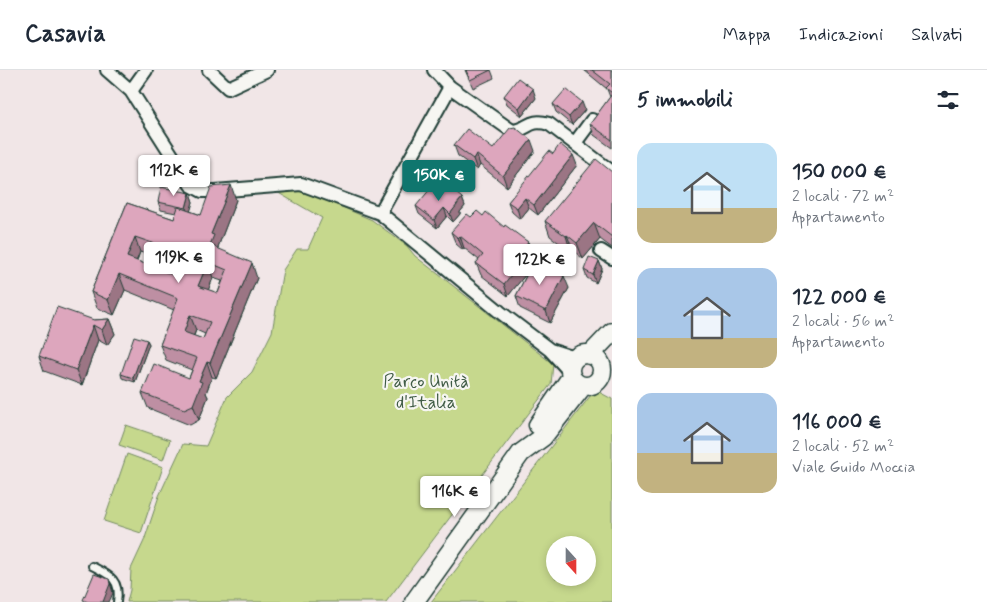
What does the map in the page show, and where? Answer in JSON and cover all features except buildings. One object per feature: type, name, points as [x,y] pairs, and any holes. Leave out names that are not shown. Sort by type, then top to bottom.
[{"type":"main road","points":[[414,602],[524,449],[529,437],[591,373],[606,349],[610,335]]},
{"type":"street","points":[[107,70],[131,92],[191,185],[202,191],[215,191],[301,184],[380,214],[500,312],[550,350],[591,373]]},
{"type":"street","points":[[131,92],[146,70]]},
{"type":"street","points":[[209,70],[228,88],[267,70]]},
{"type":"street","points":[[434,70],[450,87],[512,131],[519,131],[530,123],[539,121],[549,124],[612,172]]},
{"type":"street","points":[[380,214],[450,87]]},
{"type":"street","points":[[575,143],[592,120]]},
{"type":"lane","points":[[92,566],[109,574],[117,583],[119,593],[117,602]]},
{"type":"green space","name":"Parco Unità d'Italia","points":[[275,191],[305,191],[372,220],[553,364],[551,384],[386,602],[127,602],[130,590],[131,569],[144,541],[159,496],[183,444],[206,446],[227,397],[252,372],[272,332],[283,270],[297,249],[308,249],[322,218]]},
{"type":"green space","points":[[597,391],[612,399],[612,602],[431,602],[591,395]]},
{"type":"green space","points":[[126,425],[170,440],[163,460],[119,445]]},
{"type":"green space","points":[[127,454],[163,467],[141,533],[104,521]]}]
